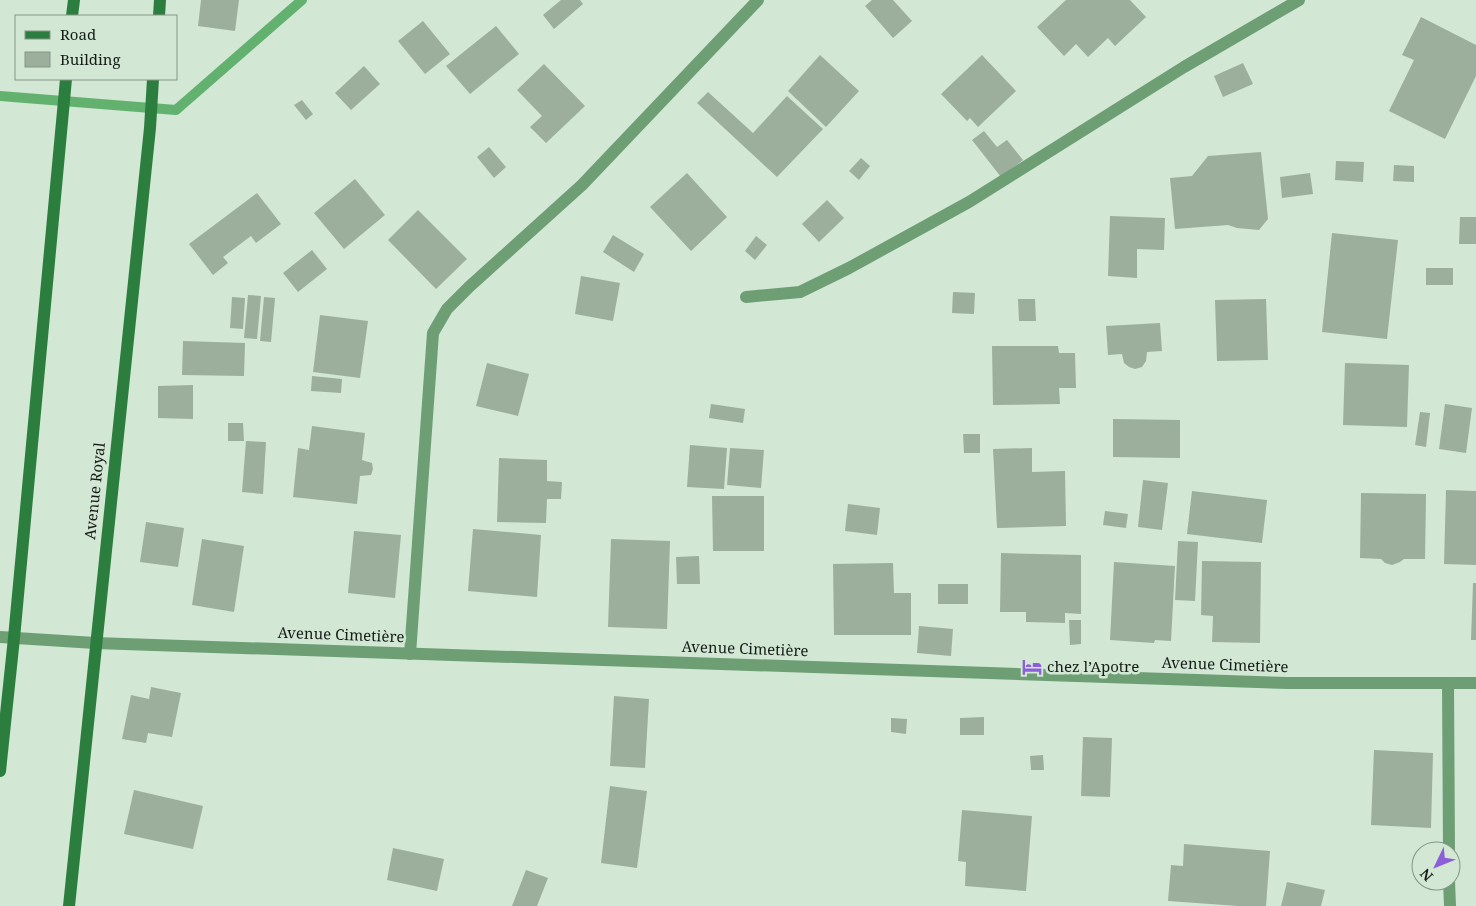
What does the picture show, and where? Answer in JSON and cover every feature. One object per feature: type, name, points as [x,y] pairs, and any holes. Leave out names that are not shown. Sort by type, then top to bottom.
[{"type":"street","points":[[72,15],[74,0]]},
{"type":"street","points":[[159,15],[160,0]]},
{"type":"street","points":[[410,654],[433,332],[447,309],[582,185],[758,0]]},
{"type":"street","points":[[746,297],[800,292],[849,268],[969,202],[1184,67],[1299,0]]},
{"type":"street","points":[[0,771],[66,80]]},
{"type":"street","name":"Avenue Royal","points":[[68,906],[150,128],[153,80]]},
{"type":"street","name":"Avenue Cimetière","points":[[0,637],[95,643],[1288,683],[1476,683]]},
{"type":"street","points":[[1448,683],[1449,841]]},
{"type":"street","points":[[1449,891],[1450,906]]},
{"type":"building","points":[[201,0],[239,0],[235,31],[198,26]]},
{"type":"building","points":[[561,0],[580,0],[583,4],[554,29],[543,15]]},
{"type":"building","points":[[872,0],[893,0],[912,21],[893,38],[865,6]]},
{"type":"building","points":[[1066,0],[1130,0],[1146,17],[1115,46],[1108,38],[1088,57],[1076,44],[1064,56],[1037,27]]},
{"type":"building","points":[[1421,17],[1476,45],[1476,76],[1445,139],[1389,111],[1414,60],[1402,55]]},
{"type":"building","points":[[423,21],[450,54],[425,74],[398,41]]},
{"type":"building","points":[[496,26],[519,54],[470,94],[446,66]]},
{"type":"building","points":[[820,55],[859,91],[826,127],[788,91]]},
{"type":"building","points":[[982,55],[1016,91],[978,127],[970,118],[967,121],[941,94]]},
{"type":"building","points":[[1243,63],[1253,84],[1223,97],[1214,76]]},
{"type":"building","points":[[544,64],[585,106],[546,143],[530,127],[542,116],[517,90]]},
{"type":"building","points":[[364,66],[380,84],[351,110],[335,93]]},
{"type":"building","points":[[708,92],[753,133],[787,96],[823,129],[777,177],[697,103]]},
{"type":"building","points":[[302,100],[313,114],[306,120],[294,105]]},
{"type":"building","points":[[984,131],[997,147],[1007,140],[1023,160],[1001,177],[972,140]]},
{"type":"building","points":[[489,147],[506,167],[494,178],[477,157]]},
{"type":"building","points":[[1261,152],[1268,219],[1259,230],[1237,228],[1228,225],[1175,229],[1170,178],[1192,176],[1208,156]]},
{"type":"building","points":[[861,158],[870,166],[859,180],[849,171]]},
{"type":"building","points":[[1336,161],[1364,162],[1363,182],[1335,180]]},
{"type":"building","points":[[1394,165],[1414,166],[1414,182],[1393,181]]},
{"type":"building","points":[[687,173],[727,217],[691,251],[650,207]]},
{"type":"building","points":[[1310,173],[1313,194],[1282,198],[1280,177]]},
{"type":"building","points":[[355,179],[385,215],[344,249],[314,213]]},
{"type":"building","points":[[257,193],[281,224],[256,243],[251,236],[223,257],[228,263],[213,275],[189,244]]},
{"type":"building","points":[[827,200],[844,218],[819,242],[802,224]]},
{"type":"building","points":[[418,210],[467,259],[436,289],[388,240]]},
{"type":"building","points":[[1110,216],[1165,218],[1164,250],[1137,249],[1137,278],[1108,276]]},
{"type":"building","points":[[1460,217],[1476,217],[1476,244],[1459,244]]},
{"type":"building","points":[[1332,233],[1398,240],[1387,339],[1322,332]]},
{"type":"building","points":[[613,235],[644,254],[634,272],[603,252]]},
{"type":"building","points":[[756,236],[767,245],[755,260],[745,251]]},
{"type":"building","points":[[312,250],[327,269],[298,292],[283,273]]},
{"type":"building","points":[[1426,268],[1453,268],[1453,285],[1426,285]]},
{"type":"building","points":[[581,276],[620,283],[613,321],[575,314]]},
{"type":"building","points":[[953,292],[975,293],[974,314],[952,313]]},
{"type":"building","points":[[248,295],[261,296],[257,339],[244,338]]},
{"type":"building","points":[[232,297],[245,298],[243,329],[230,328]]},
{"type":"building","points":[[264,297],[275,298],[271,342],[260,341]]},
{"type":"building","points":[[1018,299],[1035,299],[1036,321],[1019,321]]},
{"type":"building","points":[[1266,299],[1268,360],[1217,361],[1215,300]]},
{"type":"building","points":[[320,315],[368,321],[360,378],[313,372]]},
{"type":"building","points":[[1160,323],[1162,351],[1147,352],[1146,361],[1142,367],[1135,369],[1129,367],[1124,363],[1122,354],[1108,355],[1106,326]]},
{"type":"building","points":[[183,341],[245,343],[244,376],[182,375]]},
{"type":"building","points":[[992,346],[1058,346],[1059,353],[1075,353],[1076,388],[1059,388],[1060,404],[993,405]]},
{"type":"building","points":[[487,363],[529,374],[518,416],[476,406]]},
{"type":"building","points":[[1345,363],[1409,365],[1407,427],[1343,425]]},
{"type":"building","points":[[312,376],[342,379],[341,393],[311,391]]},
{"type":"building","points":[[193,385],[193,419],[158,418],[158,386]]},
{"type":"building","points":[[711,404],[745,409],[743,423],[709,418]]},
{"type":"building","points":[[1445,404],[1472,408],[1466,453],[1439,449]]},
{"type":"building","points":[[1420,412],[1430,413],[1426,447],[1415,445]]},
{"type":"building","points":[[1113,419],[1180,420],[1180,458],[1113,457]]},
{"type":"building","points":[[228,423],[243,423],[244,441],[228,441]]},
{"type":"building","points":[[312,426],[365,433],[362,460],[372,463],[373,469],[371,475],[360,476],[357,504],[293,497],[298,448],[309,450]]},
{"type":"building","points":[[963,434],[980,434],[980,453],[964,453]]},
{"type":"building","points":[[246,441],[266,442],[263,494],[242,492]]},
{"type":"building","points":[[690,445],[727,448],[724,489],[687,487]]},
{"type":"building","points":[[730,448],[764,450],[761,488],[727,485]]},
{"type":"building","points":[[1032,448],[1032,472],[1065,471],[1066,526],[997,528],[993,449]]},
{"type":"building","points":[[499,458],[547,460],[547,481],[562,482],[561,499],[547,499],[546,523],[497,522]]},
{"type":"building","points":[[1143,480],[1168,483],[1162,530],[1138,527]]},
{"type":"building","points":[[1446,490],[1476,491],[1476,565],[1444,564]]},
{"type":"building","points":[[1192,491],[1267,500],[1262,543],[1187,534]]},
{"type":"building","points":[[1361,493],[1426,494],[1425,559],[1404,559],[1392,565],[1385,563],[1381,559],[1360,558]]},
{"type":"building","points":[[712,496],[764,496],[764,551],[713,551]]},
{"type":"building","points":[[848,504],[880,508],[877,535],[845,531]]},
{"type":"building","points":[[1105,511],[1128,514],[1126,528],[1103,525]]},
{"type":"building","points":[[146,522],[184,528],[178,567],[140,562]]},
{"type":"building","points":[[473,529],[541,535],[537,597],[468,591]]},
{"type":"building","points":[[354,531],[401,535],[395,598],[348,593]]},
{"type":"building","points":[[202,539],[244,546],[234,612],[192,605]]},
{"type":"building","points":[[611,539],[670,541],[667,629],[608,627]]},
{"type":"building","points":[[1178,541],[1198,542],[1195,601],[1175,600]]},
{"type":"building","points":[[1001,553],[1081,555],[1081,614],[1065,613],[1065,623],[1026,622],[1026,612],[1000,612]]},
{"type":"building","points":[[699,556],[700,584],[677,584],[676,557]]},
{"type":"building","points":[[1202,561],[1261,562],[1260,643],[1212,642],[1213,616],[1201,615]]},
{"type":"building","points":[[1114,562],[1175,566],[1171,641],[1155,640],[1154,643],[1110,640]]},
{"type":"building","points":[[893,563],[894,593],[911,593],[911,635],[834,635],[833,564]]},
{"type":"building","points":[[1473,583],[1476,583],[1476,640],[1471,640]]},
{"type":"building","points":[[938,584],[968,584],[968,604],[938,604]]},
{"type":"building","points":[[1069,620],[1081,620],[1081,644],[1070,645]]},
{"type":"building","points":[[919,626],[953,629],[951,656],[917,653]]},
{"type":"building","points":[[151,687],[181,693],[172,737],[148,733],[146,743],[122,739],[131,695],[149,699]]},
{"type":"building","points":[[614,696],[649,699],[645,768],[610,766]]},
{"type":"building","points":[[984,717],[984,735],[960,735],[960,718]]},
{"type":"building","points":[[891,718],[907,719],[906,734],[891,732]]},
{"type":"building","points":[[1083,737],[1112,738],[1110,797],[1081,796]]},
{"type":"building","points":[[1374,750],[1433,753],[1431,828],[1371,825]]},
{"type":"building","points":[[1043,755],[1044,770],[1031,770],[1030,756]]},
{"type":"building","points":[[610,786],[647,791],[637,868],[601,863]]},
{"type":"building","points":[[134,790],[203,806],[193,849],[124,834]]},
{"type":"building","points":[[962,810],[1032,816],[1026,891],[965,886],[966,862],[958,861]]},
{"type":"building","points":[[1184,844],[1270,851],[1266,906],[1168,901],[1171,865],[1183,866]]},
{"type":"building","points":[[393,848],[444,859],[437,891],[387,880]]},
{"type":"building","points":[[526,870],[548,878],[537,906],[512,906]]},
{"type":"building","points":[[1287,882],[1325,890],[1321,906],[1281,906]]},
{"type":"waterway","points":[[0,96],[176,110],[302,0]]},
{"type":"place","name":"chez l’Apotre","points":[[1032,667]]}]
